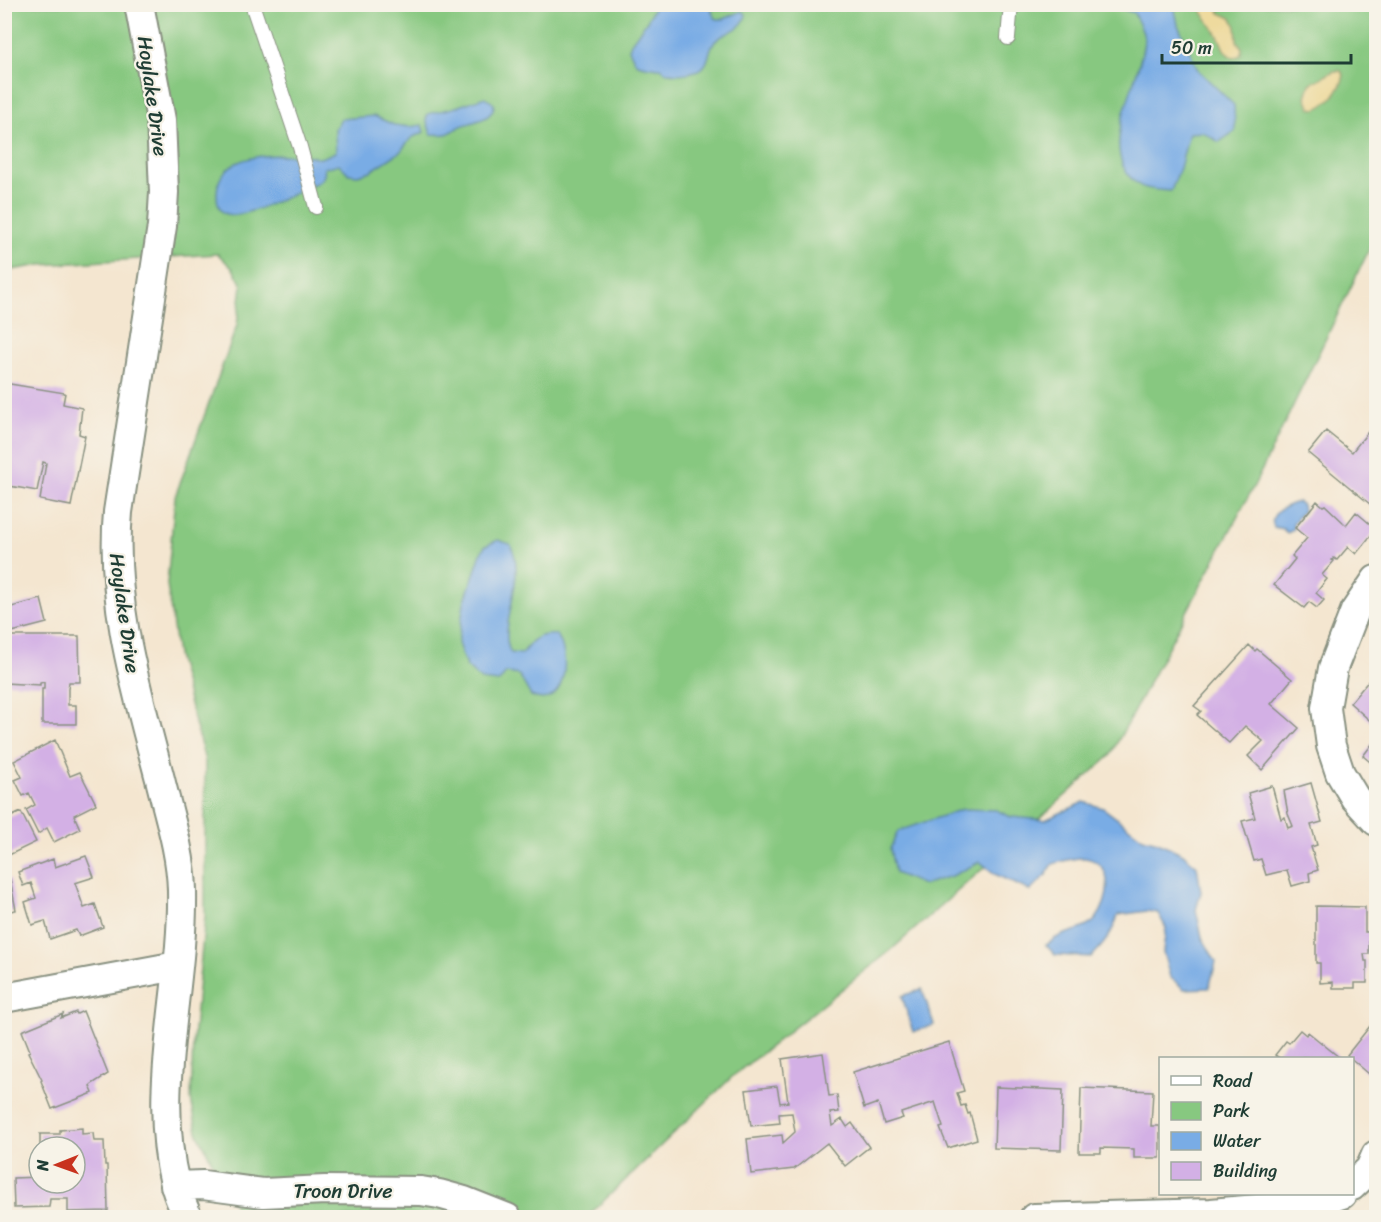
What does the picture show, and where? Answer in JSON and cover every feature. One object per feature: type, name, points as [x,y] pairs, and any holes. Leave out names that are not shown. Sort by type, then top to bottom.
[{"type":"street","name":"Hoylake Drive","points":[[139,4],[160,120],[164,192],[162,226],[118,512],[115,545],[118,588],[129,656],[179,856],[182,891],[165,1097],[166,1137],[175,1186],[188,1218]]},
{"type":"street","points":[[1377,580],[1355,611],[1333,668],[1326,708],[1331,746],[1340,773],[1355,798],[1377,821]]},
{"type":"street","points":[[4,998],[177,966]]},
{"type":"street","points":[[1354,1185],[1370,1168],[1377,1155]]},
{"type":"street","name":"Troon Drive","points":[[175,1186],[203,1185],[263,1193],[325,1190],[421,1191],[464,1201],[507,1218]]},
{"type":"street","points":[[1034,1218],[1211,1213],[1312,1204],[1339,1195]]},
{"type":"lane","points":[[252,4],[300,147],[316,207]]},
{"type":"lane","points":[[1008,38],[1011,4]]},
{"type":"green space","points":[[5,5],[1376,5],[1376,241],[1370,248],[1255,484],[1110,756],[890,951],[733,1076],[587,1217],[243,1218],[237,1211],[197,1132],[191,1099],[193,1041],[205,916],[205,761],[177,655],[167,584],[175,497],[237,325],[242,285],[233,269],[218,254],[41,265],[5,271]]},
{"type":"sand","points":[[1199,5],[1217,5],[1220,13],[1232,18],[1236,27],[1237,41],[1242,48],[1241,55],[1234,58],[1227,54]]},
{"type":"sand","points":[[1334,71],[1341,71],[1344,75],[1338,91],[1321,106],[1316,109],[1311,108],[1306,97],[1310,84]]},
{"type":"water","points":[[656,4],[710,5],[717,19],[724,19],[742,11],[746,14],[739,26],[715,41],[704,66],[692,72],[676,74],[636,63],[629,49]]},
{"type":"water","points":[[1110,5],[1174,5],[1178,25],[1198,70],[1234,105],[1235,131],[1219,142],[1203,132],[1189,133],[1171,191],[1150,189],[1139,185],[1126,171],[1120,154],[1119,136],[1123,116],[1141,57],[1144,39],[1134,13]]},
{"type":"water","points":[[485,97],[494,104],[493,110],[486,117],[448,133],[431,134],[426,119],[428,114]]},
{"type":"water","points":[[374,116],[394,125],[410,127],[422,125],[424,132],[411,138],[400,152],[371,171],[358,175],[349,174],[339,164],[324,168],[324,176],[319,182],[266,206],[234,215],[224,213],[220,209],[217,195],[219,180],[238,162],[282,155],[322,158],[336,152],[335,129],[341,119]]},
{"type":"water","points":[[1298,502],[1302,505],[1303,511],[1293,523],[1293,530],[1287,533],[1283,529],[1274,527],[1273,518],[1279,510]]},
{"type":"water","points":[[498,540],[510,544],[515,557],[515,586],[507,630],[507,642],[511,653],[522,654],[532,641],[544,635],[557,635],[562,645],[564,668],[562,680],[552,696],[542,699],[531,696],[519,675],[506,673],[499,682],[481,680],[466,666],[458,643],[464,603],[482,551],[485,546]]},
{"type":"water","points":[[1084,802],[1103,808],[1143,838],[1158,842],[1183,854],[1197,866],[1201,892],[1196,910],[1202,937],[1216,962],[1209,988],[1184,989],[1170,977],[1163,952],[1166,928],[1158,913],[1147,911],[1118,915],[1108,938],[1091,957],[1055,955],[1046,945],[1058,937],[1088,926],[1101,911],[1107,893],[1106,875],[1095,861],[1077,858],[1053,864],[1046,875],[1030,891],[995,874],[980,862],[954,875],[923,885],[895,873],[890,849],[898,831],[963,809],[996,810],[1011,817],[1045,820]]},
{"type":"water","points":[[922,989],[934,1025],[913,1032],[902,996]]},
{"type":"building","points":[[4,383],[65,393],[63,404],[82,408],[79,434],[85,436],[71,506],[40,500],[46,463],[43,462],[37,491],[4,485]]},
{"type":"building","points":[[1376,422],[1376,497],[1371,505],[1308,453],[1326,431],[1352,452]]},
{"type":"building","points":[[1317,501],[1325,505],[1346,525],[1356,512],[1376,529],[1356,554],[1348,547],[1337,560],[1334,558],[1332,560],[1334,561],[1322,575],[1327,579],[1316,593],[1324,600],[1317,608],[1309,602],[1304,608],[1274,585],[1295,559],[1292,556],[1307,538],[1295,528]]},
{"type":"building","points":[[41,599],[47,623],[8,633],[4,622],[4,609]]},
{"type":"building","points":[[4,636],[79,636],[80,682],[69,682],[68,689],[68,705],[76,705],[76,724],[42,724],[44,682],[40,685],[4,683]]},
{"type":"building","points":[[1249,645],[1255,651],[1257,649],[1292,679],[1271,704],[1299,728],[1262,770],[1248,756],[1263,741],[1245,726],[1229,743],[1197,715],[1201,711],[1194,706]]},
{"type":"building","points":[[1376,672],[1376,726],[1350,703]]},
{"type":"building","points":[[1376,739],[1376,767],[1363,756]]},
{"type":"building","points":[[55,740],[70,776],[80,772],[96,804],[74,815],[80,829],[54,842],[47,828],[38,834],[26,810],[35,805],[29,793],[23,796],[15,780],[22,777],[14,761]]},
{"type":"building","points":[[1311,783],[1322,822],[1311,825],[1317,845],[1311,847],[1318,870],[1309,873],[1310,881],[1292,886],[1287,870],[1266,875],[1261,859],[1254,861],[1242,821],[1255,818],[1248,793],[1272,786],[1281,819],[1285,817],[1288,828],[1293,826],[1288,814],[1284,791]]},
{"type":"building","points":[[21,812],[36,842],[9,855],[4,845],[4,820]]},
{"type":"building","points":[[86,856],[94,877],[75,883],[84,908],[95,904],[103,927],[79,936],[76,930],[50,939],[45,921],[32,925],[25,902],[36,898],[31,883],[23,886],[18,872],[53,859],[55,867]]},
{"type":"building","points":[[10,879],[16,910],[4,912],[4,880]]},
{"type":"building","points":[[1316,906],[1365,907],[1365,932],[1369,932],[1369,954],[1364,954],[1365,961],[1367,961],[1367,983],[1355,983],[1355,988],[1333,988],[1333,982],[1320,983],[1320,963],[1316,963]]},
{"type":"building","points":[[83,1011],[108,1074],[90,1086],[93,1093],[52,1109],[42,1080],[28,1052],[30,1051],[22,1031],[63,1014],[61,1018]]},
{"type":"building","points":[[1370,1026],[1376,1031],[1376,1065],[1369,1074],[1354,1061],[1354,1057],[1347,1055]]},
{"type":"building","points":[[1300,1030],[1306,1035],[1308,1032],[1339,1057],[1278,1057],[1275,1055],[1286,1041],[1289,1043]]},
{"type":"building","points":[[949,1042],[964,1091],[957,1093],[961,1106],[965,1105],[968,1114],[970,1113],[977,1139],[948,1148],[940,1128],[943,1127],[935,1102],[901,1113],[903,1118],[884,1124],[878,1103],[864,1108],[853,1072]]},
{"type":"building","points":[[823,1053],[829,1096],[837,1095],[839,1112],[830,1113],[832,1126],[842,1119],[847,1127],[852,1123],[869,1147],[845,1166],[827,1143],[794,1169],[751,1174],[747,1139],[782,1135],[783,1143],[795,1132],[792,1113],[779,1114],[780,1123],[751,1126],[746,1090],[777,1086],[780,1103],[788,1102],[782,1059]]},
{"type":"building","points":[[996,1087],[1063,1090],[1061,1150],[994,1148]]},
{"type":"building","points":[[1081,1088],[1153,1091],[1151,1126],[1159,1126],[1159,1158],[1134,1158],[1134,1149],[1101,1148],[1101,1153],[1079,1153]]},
{"type":"building","points":[[82,1128],[82,1134],[93,1133],[94,1141],[104,1141],[108,1211],[68,1212],[68,1199],[50,1199],[49,1207],[14,1208],[13,1178],[27,1177],[27,1195],[87,1195],[87,1135],[40,1135],[60,1134],[60,1130]]}]
